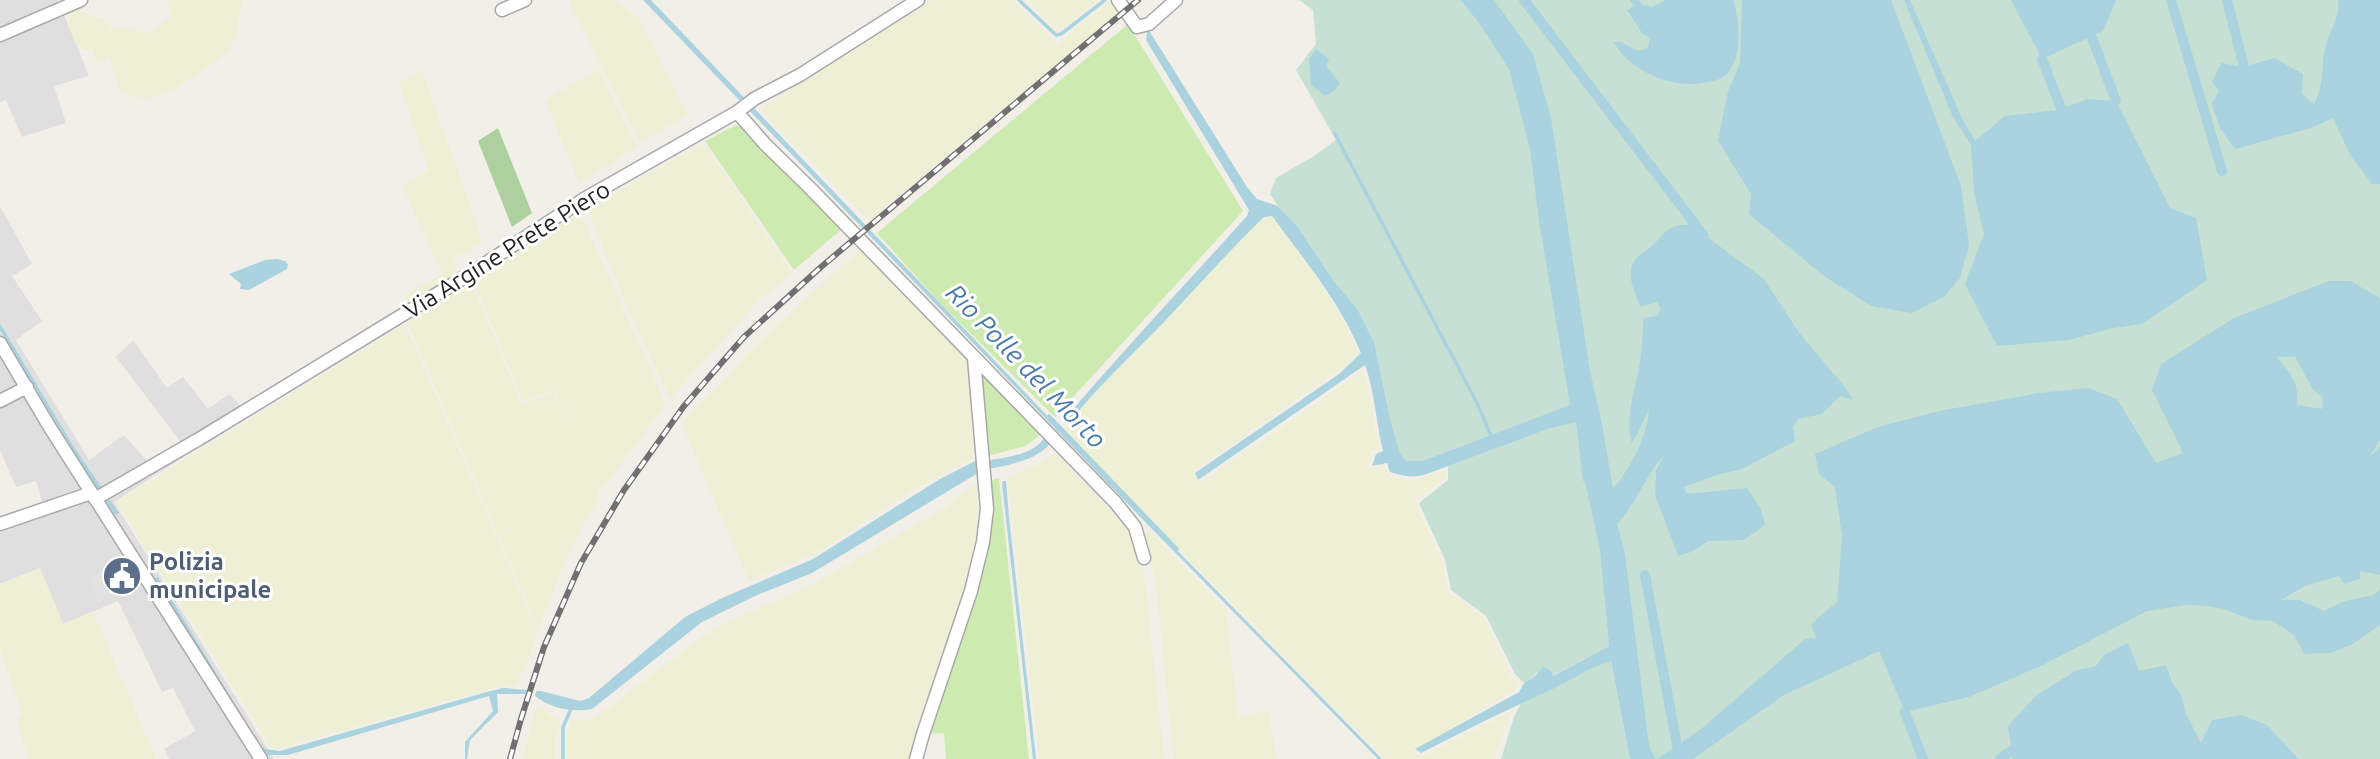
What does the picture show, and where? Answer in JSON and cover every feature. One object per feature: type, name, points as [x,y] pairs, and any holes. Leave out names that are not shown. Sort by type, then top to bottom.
[{"type":"street","points":[[0,35],[80,0]]},
{"type":"street","points":[[502,10],[525,0]]},
{"type":"street","name":"Via Argine Prete Piero","points":[[0,524],[98,495],[199,439],[584,200],[800,75],[918,0]]},
{"type":"street","points":[[1118,0],[1137,27],[1149,24],[1176,0]]},
{"type":"street","points":[[743,107],[765,144],[1115,502],[1135,527],[1144,558]]},
{"type":"street","points":[[0,343],[98,495],[261,759]]},
{"type":"street","points":[[916,759],[971,591],[983,542],[986,509],[974,358]]},
{"type":"street","points":[[0,401],[27,387]]},
{"type":"shaded area","points":[[0,0],[58,0],[89,76],[54,86],[66,123],[22,137],[6,100],[0,102]]},
{"type":"shaded area","points":[[0,206],[32,264],[12,276],[42,321],[16,340],[89,460],[124,435],[149,463],[183,445],[116,357],[133,340],[167,388],[183,377],[208,409],[229,394],[249,415],[114,502],[274,759],[169,759],[164,749],[195,731],[173,688],[162,692],[118,601],[63,624],[40,568],[0,584],[0,526],[45,512],[36,481],[16,487],[0,450]]},
{"type":"shaded area","points":[[105,569],[117,592],[98,602],[88,579]]},
{"type":"green space","points":[[174,0],[242,0],[237,33],[233,44],[221,57],[201,72],[176,88],[146,99],[120,92],[109,55],[105,62],[98,63],[93,57],[94,49],[87,50],[76,45],[68,23],[72,12],[76,10],[91,14],[94,18],[103,18],[111,28],[147,33],[170,18],[172,12],[167,8],[168,3]]},
{"type":"green space","points":[[568,0],[614,0],[638,17],[688,115],[640,142]]},
{"type":"green space","points":[[933,0],[1013,0],[1057,44],[1110,0],[1120,12],[869,221],[760,109]]},
{"type":"green space","points":[[1028,0],[1099,0],[1057,32]]},
{"type":"green space","points":[[1299,0],[1460,0],[1479,23],[1480,0],[2380,0],[2380,759],[1635,759],[1604,591],[1609,646],[1552,676],[1536,673],[1524,683],[1515,674],[1486,616],[1451,590],[1445,560],[1419,503],[1448,480],[1448,466],[1548,429],[1575,422],[1569,406],[1422,461],[1406,461],[1400,453],[1374,342],[1358,310],[1331,277],[1297,226],[1270,194],[1276,178],[1336,140],[1296,70],[1316,44],[1313,10]]},
{"type":"green space","points":[[1128,24],[1243,211],[1055,417],[941,304],[877,233]]},
{"type":"green space","points":[[599,69],[637,147],[579,183],[545,100]]},
{"type":"green space","points":[[422,71],[483,242],[452,259],[459,275],[410,304],[404,295],[442,274],[402,185],[429,171],[399,83]]},
{"type":"green space","points":[[736,125],[749,131],[843,228],[794,270],[705,141]]},
{"type":"green space","points":[[498,128],[532,213],[512,227],[478,141]]},
{"type":"green space","points":[[704,143],[792,273],[760,299],[670,399],[622,295],[588,208]]},
{"type":"green space","points":[[580,213],[666,404],[601,491],[594,481],[600,497],[568,554],[538,629],[406,319],[470,279],[522,404],[554,392],[571,429],[555,390],[523,401],[473,279]]},
{"type":"green space","points":[[1272,216],[1311,268],[1343,320],[1358,353],[1345,366],[1193,471],[1200,483],[1364,370],[1379,449],[1372,451],[1368,468],[1384,467],[1391,477],[1412,481],[1446,469],[1446,477],[1415,501],[1442,562],[1448,591],[1485,619],[1511,677],[1519,684],[1516,689],[1412,752],[1421,757],[1512,711],[1496,752],[1496,759],[1385,759],[1062,431],[1102,384],[1255,226],[1264,217]]},
{"type":"green space","points":[[860,250],[968,361],[973,458],[912,491],[817,553],[749,581],[681,423],[777,325]]},
{"type":"green space","points":[[405,324],[538,633],[517,686],[494,688],[273,750],[116,502]]},
{"type":"green space","points":[[979,371],[1040,435],[1026,446],[987,456]]},
{"type":"green space","points":[[1056,453],[1129,530],[1144,571],[1164,759],[1039,759],[1007,477],[1041,463]]},
{"type":"green space","points":[[999,478],[1029,759],[946,759],[944,733],[928,734],[962,635],[990,481]]},
{"type":"green space","points":[[976,485],[978,509],[975,540],[965,587],[916,727],[909,759],[567,759],[566,738],[571,720],[592,720],[713,629],[815,583],[946,507],[966,489]]},
{"type":"green space","points":[[1150,530],[1226,611],[1238,717],[1269,710],[1276,759],[1174,759],[1155,577],[1142,535]]},
{"type":"green space","points":[[40,568],[63,624],[93,612],[156,759],[28,759],[17,719],[23,716],[0,648],[0,584]]},
{"type":"green space","points":[[1611,661],[1630,759],[1501,759],[1521,703]]},
{"type":"green space","points":[[537,706],[561,722],[555,737],[555,759],[522,759]]},
{"type":"water","points":[[643,0],[651,0],[1119,491],[1382,759],[1378,759],[1151,528]]},
{"type":"water","points":[[1460,0],[1494,0],[1533,54],[1551,118],[1590,371],[1613,489],[1626,472],[1641,442],[1648,420],[1649,410],[1632,444],[1630,415],[1640,362],[1644,318],[1657,316],[1661,309],[1657,302],[1641,307],[1632,283],[1632,264],[1673,227],[1691,225],[1764,279],[1800,334],[1853,400],[1840,396],[1822,414],[1798,419],[1793,427],[1795,441],[1742,469],[1684,487],[1687,494],[1747,488],[1761,509],[1765,525],[1744,540],[1709,541],[1678,556],[1655,495],[1656,471],[1663,456],[1617,524],[1625,554],[1648,737],[1650,749],[1656,759],[1630,759],[1611,661],[1421,753],[1415,749],[1519,692],[1524,683],[1543,667],[1550,670],[1553,676],[1609,646],[1600,549],[1583,481],[1576,422],[1548,429],[1424,475],[1399,475],[1390,472],[1387,463],[1372,466],[1376,454],[1383,451],[1365,365],[1198,480],[1195,473],[1339,374],[1361,353],[1332,299],[1272,216],[1264,217],[1238,243],[1102,384],[1068,424],[1064,420],[1247,216],[1249,210],[1146,40],[1147,32],[1150,32],[1247,187],[1257,199],[1278,206],[1297,226],[1331,277],[1358,310],[1374,342],[1391,422],[1400,453],[1406,461],[1422,461],[1570,405],[1539,221],[1530,149],[1509,69],[1479,23]]},
{"type":"water","points":[[1630,0],[1639,0],[1643,5],[1652,7],[1666,0],[1733,0],[1738,41],[1730,71],[1718,80],[1694,84],[1667,81],[1642,70],[1621,53],[1613,42],[1621,42],[1638,51],[1648,48],[1650,38],[1642,33],[1627,10],[1634,6]]},
{"type":"water","points":[[1742,0],[1891,0],[1961,186],[1969,245],[1960,278],[1945,296],[1912,313],[1871,306],[1824,276],[1749,214],[1751,194],[1718,141],[1728,91],[1740,63]]},
{"type":"water","points":[[1904,0],[1910,0],[1961,116],[1975,141],[2005,116],[2057,110],[2088,99],[2116,101],[2170,208],[2196,218],[2207,280],[2142,324],[2113,328],[2069,340],[1997,346],[1965,284],[1984,234],[1974,192],[1971,145],[1953,117]]},
{"type":"water","points":[[2011,0],[2116,0],[2103,31],[2042,59]]},
{"type":"water","points":[[2338,0],[2380,0],[2380,184],[2372,184],[2350,155],[2333,118],[2311,128],[2235,149],[2220,128],[2212,104],[2219,90],[2212,82],[2221,63],[2244,67],[2274,58],[2303,74],[2302,94],[2314,104],[2321,84],[2327,43],[2338,13]]},
{"type":"water","points":[[1316,49],[1329,59],[1326,66],[1340,83],[1325,96],[1311,85],[1309,59]]},
{"type":"water","points":[[277,259],[288,264],[287,269],[249,290],[240,289],[241,284],[229,274],[265,260]]},
{"type":"water","points":[[2329,281],[2350,281],[2380,298],[2380,440],[2369,457],[2380,447],[2380,575],[2360,571],[2360,579],[2344,584],[2339,576],[2305,586],[2281,600],[2300,600],[2324,611],[2345,601],[2373,595],[2380,590],[2380,625],[2353,644],[2331,653],[2304,654],[2294,635],[2273,621],[2252,620],[2224,609],[2207,606],[2186,605],[2147,611],[2045,664],[1969,697],[1905,712],[1879,651],[1782,696],[1693,759],[1657,759],[1701,729],[1805,639],[1816,638],[1811,624],[1837,602],[1842,536],[1835,487],[1819,474],[1815,454],[1878,427],[1939,411],[2039,393],[2088,388],[2117,399],[2156,463],[2183,453],[2152,390],[2161,364],[2234,318]],"holes":[[[2277,357],[2295,357],[2312,388],[2323,398],[2322,409],[2297,405],[2295,384]]]},
{"type":"water","points":[[0,323],[72,444],[119,513],[115,515],[84,469],[0,330]]},
{"type":"water","points":[[1046,434],[1052,440],[1032,457],[988,469],[986,461],[1029,451],[1042,441]]},
{"type":"water","points":[[977,460],[978,473],[812,573],[755,596],[702,622],[592,709],[562,708],[535,696],[536,691],[541,691],[580,701],[589,698],[685,617],[813,559],[940,479]]},
{"type":"water","points":[[1006,481],[1036,759],[1033,759],[1002,484]]},
{"type":"water","points":[[158,577],[258,742],[265,749],[280,751],[503,688],[527,690],[526,694],[497,694],[498,712],[470,740],[467,759],[465,742],[493,711],[489,696],[288,755],[266,755],[256,746],[154,579]]},
{"type":"water","points":[[2128,643],[2139,671],[2166,665],[2201,743],[2212,720],[2241,715],[2267,725],[2299,759],[2013,759],[2008,726],[2038,694],[2077,670],[2096,666],[2105,654]]},
{"type":"waterway","points":[[1019,0],[1056,35],[1105,0]]},
{"type":"waterway","points":[[1524,0],[1704,236]]},
{"type":"waterway","points":[[2171,0],[2222,171]]},
{"type":"waterway","points":[[2227,0],[2244,67]]},
{"type":"waterway","points":[[2091,35],[2116,101]]},
{"type":"waterway","points":[[2042,59],[2061,108]]},
{"type":"waterway","points":[[1335,134],[1477,403],[1491,436]]},
{"type":"waterway","name":"Rio Polle del Morto","points":[[1049,416],[1177,549]]},
{"type":"waterway","points":[[1645,575],[1677,745]]},
{"type":"waterway","points":[[563,759],[563,727],[571,709]]},
{"type":"waterway","points":[[1905,712],[1923,759]]},
{"type":"waterway","points":[[2000,759],[2011,751]]},
{"type":"railway","points":[[510,759],[544,647],[581,563],[624,490],[684,406],[744,337],[821,267],[1138,0]]},
{"type":"place","name":"Polizia municipale","points":[[122,576]]}]
